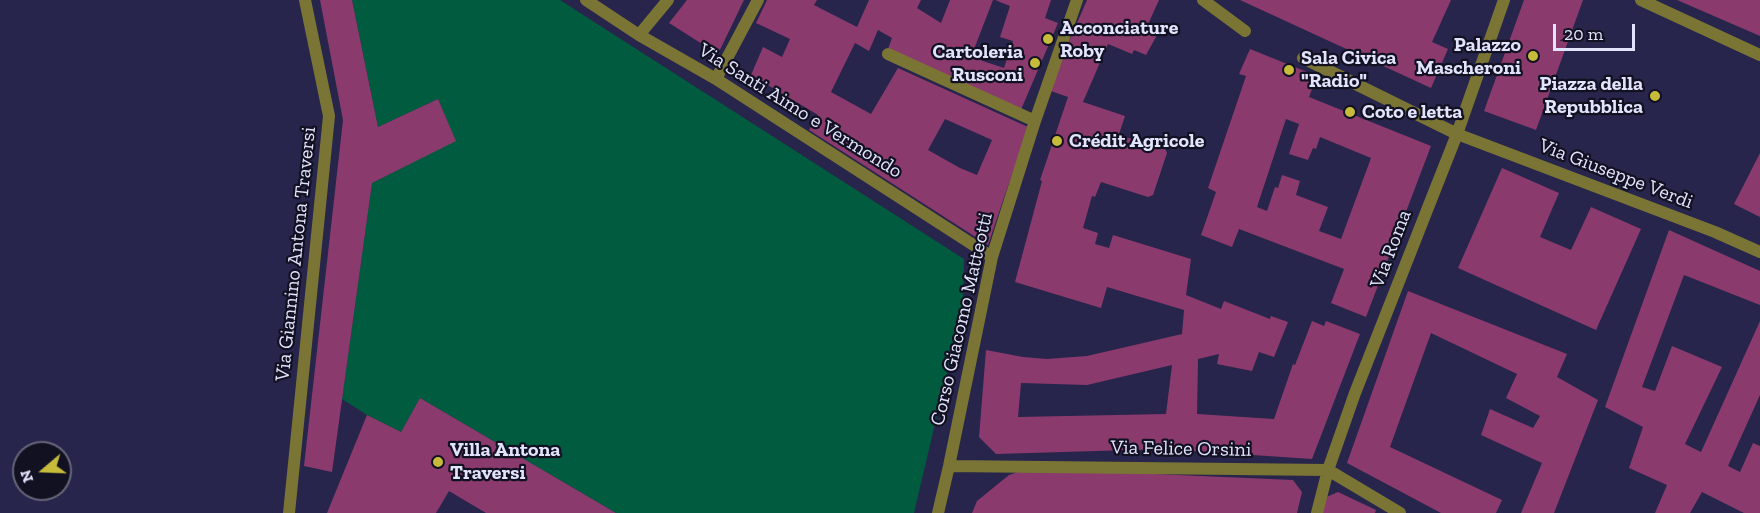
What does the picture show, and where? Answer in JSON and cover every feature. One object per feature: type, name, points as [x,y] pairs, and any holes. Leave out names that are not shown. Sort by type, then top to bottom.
[{"type":"street","name":"Via Giannino Antona Traversi","points":[[289,513],[329,116],[305,0]]},
{"type":"street","name":"Via Santi Aimo e Vermondo","points":[[586,0],[639,35],[716,79],[992,257]]},
{"type":"street","points":[[639,35],[668,0]]},
{"type":"street","points":[[716,79],[758,0]]},
{"type":"street","name":"Corso Giacomo Matteotti","points":[[938,513],[992,257],[1035,121],[1077,0]]},
{"type":"street","points":[[1203,0],[1245,31]]},
{"type":"street","name":"Via Roma","points":[[1317,513],[1328,470],[1355,393],[1457,134],[1504,0]]},
{"type":"street","points":[[1641,0],[1760,55]]},
{"type":"street","points":[[888,54],[1035,121]]},
{"type":"street","name":"Via Giuseppe Verdi","points":[[1303,58],[1457,134],[1715,232],[1760,252]]},
{"type":"street","name":"Via Felice Orsini","points":[[949,466],[1328,470]]},
{"type":"street","points":[[1328,470],[1400,513]]},
{"type":"green space","points":[[352,0],[560,0],[964,259],[963,305],[914,513],[616,513],[420,398],[401,432],[342,399],[372,183],[455,140],[438,99],[378,127]]},
{"type":"building","points":[[320,0],[352,0],[378,127],[438,99],[456,141],[372,183],[332,472],[304,466],[343,120]]},
{"type":"building","points":[[687,0],[744,0],[718,54],[669,23]]},
{"type":"building","points":[[767,0],[817,0],[814,5],[857,27],[869,0],[921,0],[917,8],[941,23],[950,0],[993,0],[971,57],[1004,68],[1013,41],[1000,37],[1010,6],[995,0],[1051,0],[1045,18],[1058,23],[1020,112],[888,49],[892,38],[878,30],[869,51],[855,43],[831,92],[871,114],[898,68],[1028,127],[988,245],[809,130],[818,115],[751,75],[763,47],[782,57],[790,39],[756,23]],"holes":[[[945,119],[992,140],[977,175],[928,150]]]},
{"type":"building","points":[[1087,0],[1159,0],[1145,31],[1157,35],[1146,55],[1134,50],[1132,54],[1108,44],[1083,102],[1125,116],[1119,134],[1121,136],[1165,148],[1167,153],[1153,195],[1148,197],[1101,182],[1095,197],[1092,196],[1083,228],[1098,233],[1095,244],[1109,248],[1113,235],[1191,259],[1186,295],[1221,309],[1224,301],[1270,319],[1271,316],[1288,322],[1274,357],[1259,352],[1252,371],[1217,364],[1219,354],[1198,359],[1197,414],[1274,419],[1293,364],[1295,365],[1312,321],[1324,326],[1326,321],[1360,334],[1312,459],[1164,449],[996,454],[979,437],[986,350],[1047,359],[1087,356],[1182,334],[1184,310],[1107,287],[1101,308],[1015,282],[1042,181],[1040,180],[1068,97],[1048,90]],"holes":[[[1172,365],[1166,414],[1018,417],[1021,383],[1087,385]]]},
{"type":"building","points":[[1240,0],[1451,0],[1432,42],[1448,49],[1431,88]]},
{"type":"building","name":"Palazzo Mascheroni","points":[[1524,0],[1583,0],[1536,130],[1484,111]]},
{"type":"building","points":[[1677,0],[1760,0],[1760,36]]},
{"type":"building","points":[[1250,49],[1317,76],[1309,97],[1431,146],[1366,317],[1331,303],[1344,269],[1239,229],[1232,247],[1201,235],[1216,192],[1208,188],[1246,76],[1239,74]],"holes":[[[1286,119],[1299,124],[1289,154],[1308,160],[1313,148],[1316,149],[1320,137],[1371,158],[1341,239],[1319,231],[1328,207],[1296,195],[1300,181],[1282,175],[1278,188],[1275,187],[1267,211],[1257,207]]]},
{"type":"building","points":[[1760,153],[1760,217],[1734,204]]},
{"type":"building","points":[[1502,168],[1559,193],[1540,237],[1571,250],[1591,207],[1641,229],[1596,330],[1458,268]]},
{"type":"building","points":[[1669,230],[1760,271],[1760,305],[1684,275],[1642,387],[1655,391],[1672,346],[1722,367],[1685,444],[1701,452],[1760,321],[1760,395],[1728,466],[1740,472],[1753,443],[1760,446],[1760,513],[1744,513],[1702,492],[1690,513],[1655,513],[1667,485],[1629,468],[1643,427],[1605,407]]},
{"type":"building","points":[[1408,291],[1567,354],[1557,377],[1598,400],[1554,513],[1521,513],[1542,463],[1481,435],[1490,409],[1533,428],[1540,416],[1506,398],[1517,374],[1431,333],[1390,447],[1502,500],[1496,513],[1441,513],[1347,463]]},
{"type":"building","name":"Villa Antona Traversi","points":[[420,398],[616,513],[486,513],[449,491],[436,513],[327,513],[367,415],[401,432]]},
{"type":"building","points":[[1021,471],[1109,472],[1293,480],[1302,492],[1297,513],[972,513],[977,501],[1009,475]]},
{"type":"building","points":[[1338,492],[1376,510],[1375,513],[1320,513],[1324,498]]},
{"type":"place","name":"Acconciature Roby","points":[[1048,39]]},
{"type":"place","name":"Palazzo Mascheroni","points":[[1533,56]]},
{"type":"place","name":"Cartoleria Rusconi","points":[[1035,63]]},
{"type":"place","name":"Sala Civica \"Radio\"","points":[[1289,70]]},
{"type":"place","name":"Piazza della Repubblica","points":[[1655,96]]},
{"type":"place","name":"Coto e letta","points":[[1350,112]]},
{"type":"place","name":"Crédit Agricole","points":[[1057,141]]},
{"type":"place","name":"Villa Antona Traversi","points":[[438,462]]}]
